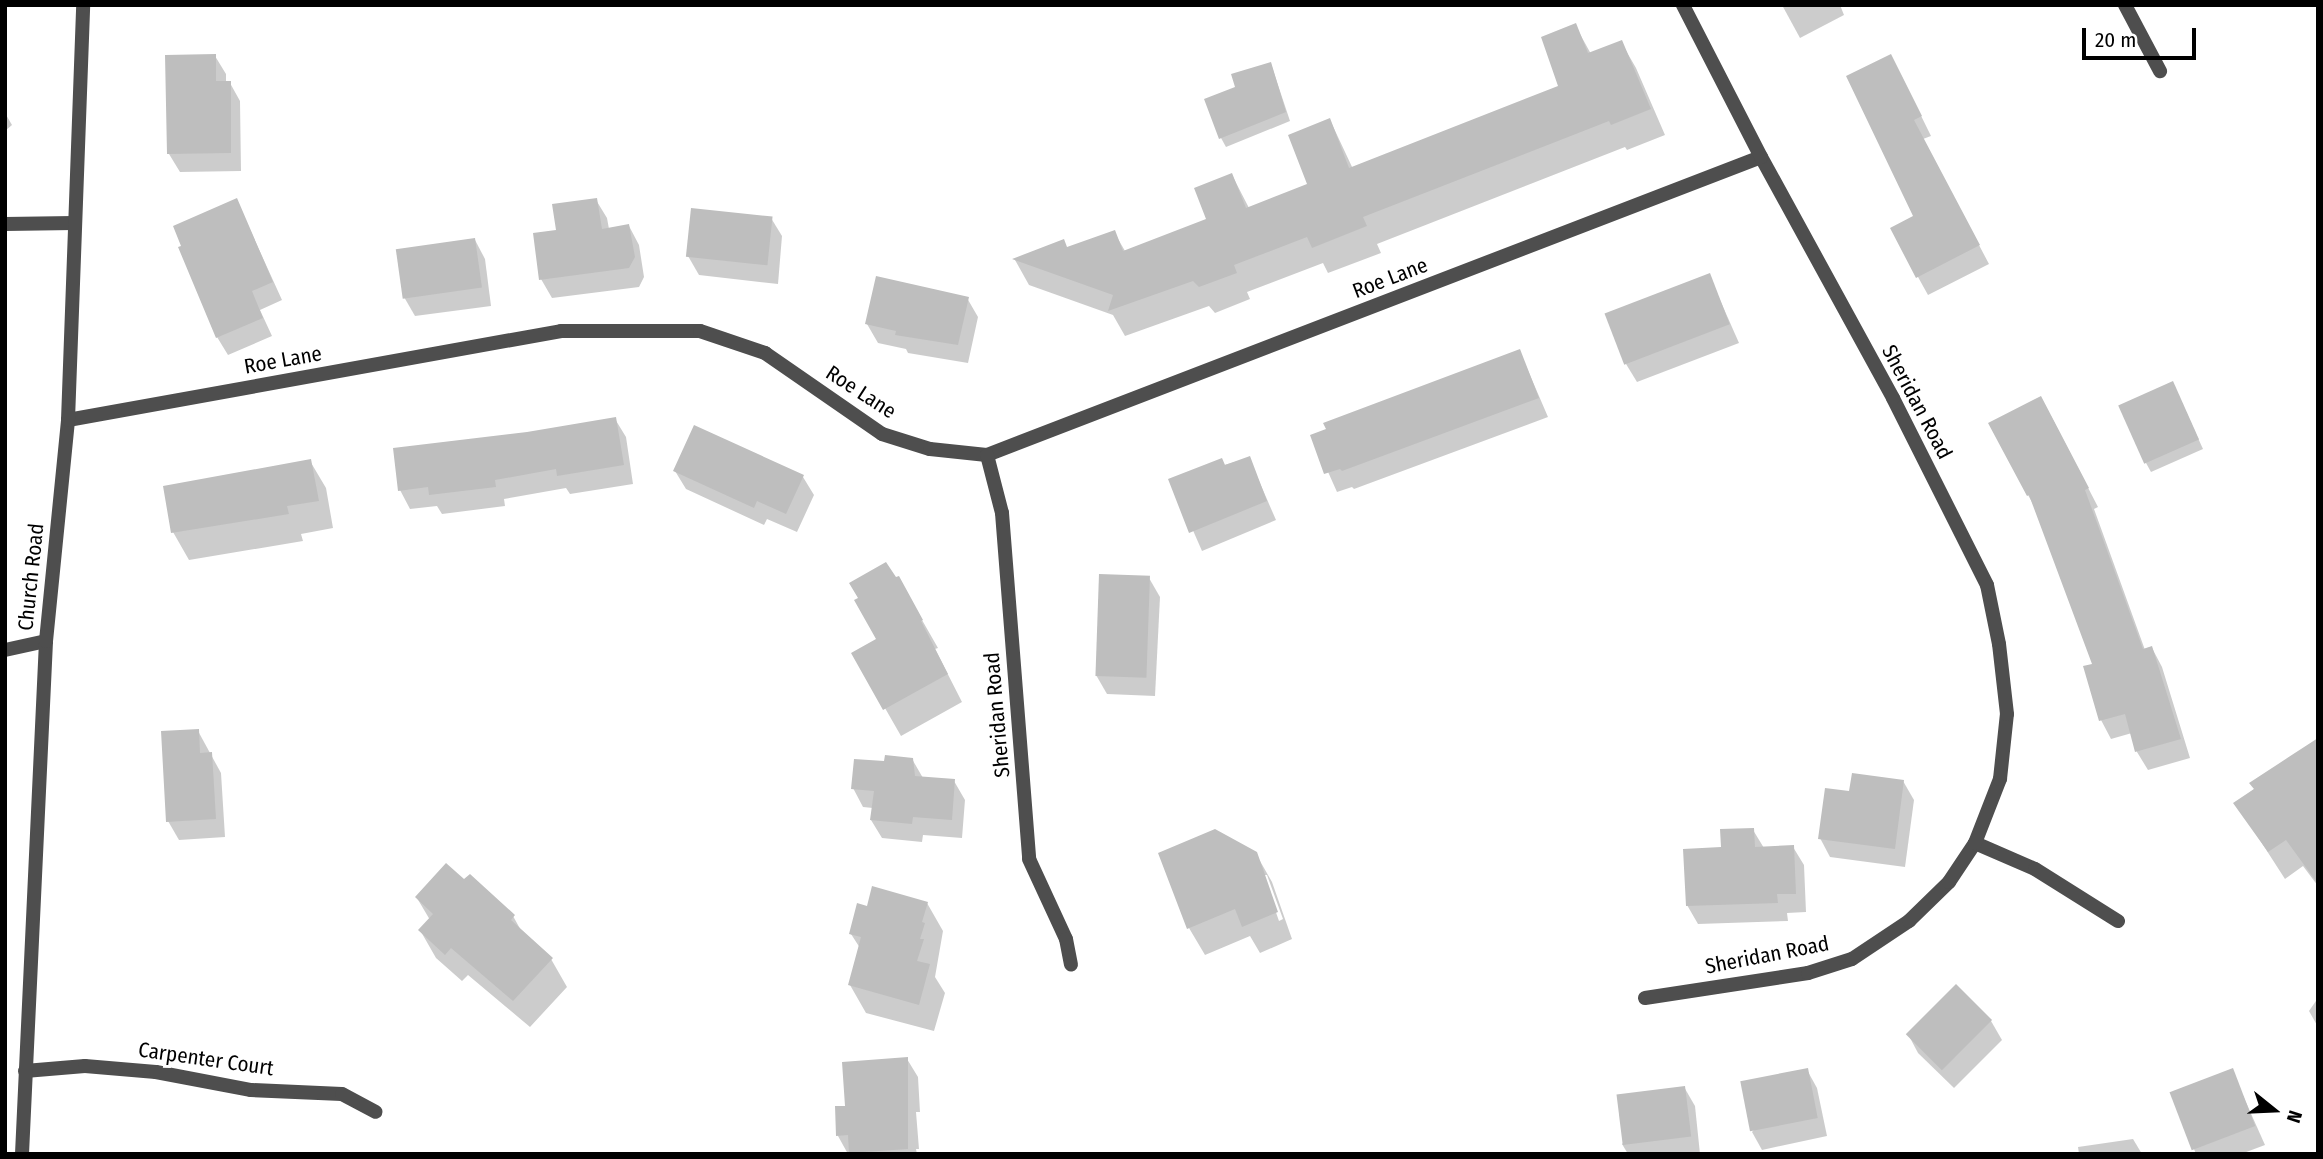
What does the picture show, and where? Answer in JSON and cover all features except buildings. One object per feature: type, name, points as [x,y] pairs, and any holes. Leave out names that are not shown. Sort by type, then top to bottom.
[{"type":"street","name":"Church Road","points":[[22,1154],[46,641],[68,420],[82,5]]},
{"type":"street","name":"Sheridan Road","points":[[1645,998],[1808,973],[1852,959],[1909,921],[1949,882],[1975,843],[2000,779],[2007,714],[1999,644],[1987,585],[1893,398],[1761,158],[1684,5]]},
{"type":"street","points":[[2125,5],[2160,71]]},
{"type":"street","name":"Roe Lane","points":[[68,420],[561,331],[700,331],[765,353],[883,434],[930,449],[987,455],[1761,158]]},
{"type":"street","points":[[5,224],[74,223]]},
{"type":"street","name":"Sheridan Road","points":[[987,455],[1002,513],[1029,859],[1066,939],[1071,965]]},
{"type":"street","points":[[5,650],[46,641]]},
{"type":"street","points":[[1975,843],[2035,869],[2118,920]]},
{"type":"street","name":"Carpenter Court","points":[[25,1071],[85,1066],[156,1072],[251,1090],[342,1094],[376,1112]]}]
